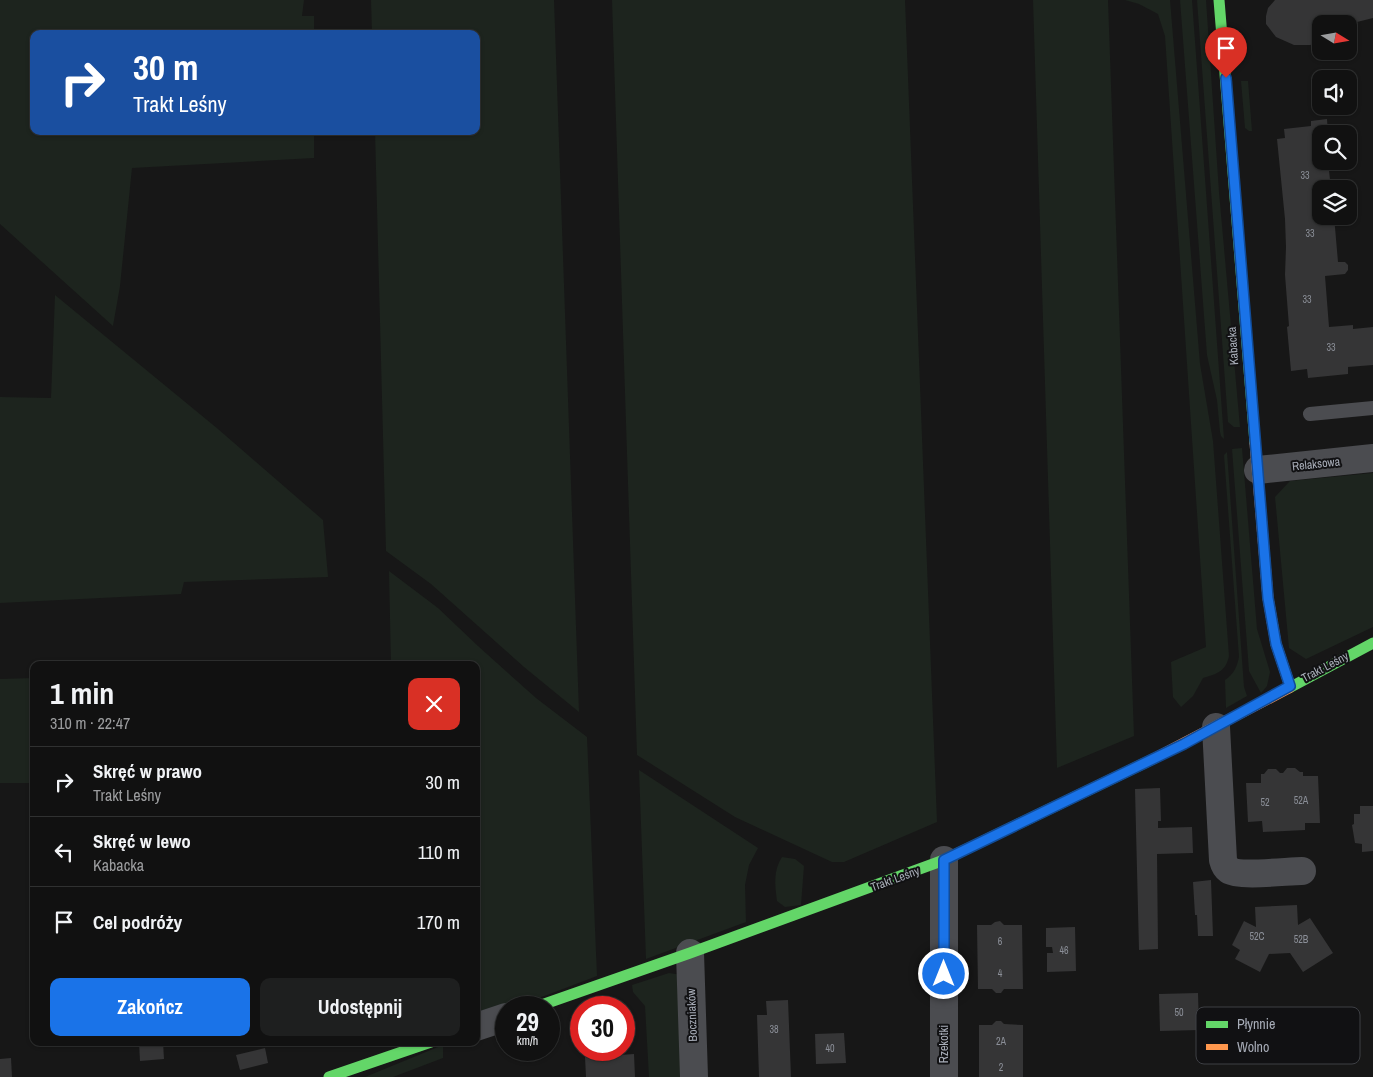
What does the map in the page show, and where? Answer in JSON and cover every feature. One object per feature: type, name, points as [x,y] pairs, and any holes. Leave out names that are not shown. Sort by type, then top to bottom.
[{"type":"street","name":"Kabacka","points":[[1219,0],[1270,613],[1276,644],[1290,686]]},
{"type":"street","name":"Relaksowa","points":[[1258,470],[1373,458]]},
{"type":"street","name":"Trakt Leśny","points":[[560,999],[944,860],[1138,767],[1373,643]]},
{"type":"street","points":[[1216,727],[1222,860],[1225,866],[1230,870],[1241,873],[1302,871]]},
{"type":"street","name":"Rzekotki","points":[[944,860],[944,1077]]},
{"type":"street","name":"Boczniaków","points":[[690,953],[694,1077]]},
{"type":"street","points":[[480,1026],[495,1021]]},
{"type":"street","points":[[337,1076],[420,1046]]},
{"type":"lane","points":[[1310,414],[1373,408]]},
{"type":"shaded area","points":[[0,0],[304,0],[302,16],[314,16],[314,30],[30,30],[30,135],[314,135],[314,158],[132,168],[120,286],[113,326],[0,224]]},
{"type":"shaded area","points":[[371,0],[554,0],[579,712],[524,667],[431,584],[386,551],[375,135],[480,135],[480,30],[372,30]]},
{"type":"shaded area","points":[[612,0],[905,0],[937,822],[844,862],[832,862],[735,817],[637,755]]},
{"type":"shaded area","points":[[1033,0],[1108,0],[1134,736],[1057,768]]},
{"type":"shaded area","points":[[1125,0],[1170,0],[1200,364],[1213,441],[1229,656],[1226,665],[1217,673],[1203,678],[1193,696],[1181,707],[1173,697],[1171,662],[1206,647],[1165,36],[1158,14],[1139,4]]},
{"type":"shaded area","points":[[1180,0],[1192,0],[1224,439],[1220,432],[1217,400],[1207,355]]},
{"type":"shaded area","points":[[1197,0],[1206,0],[1219,192],[1240,427],[1234,427],[1228,422]]},
{"type":"shaded area","points":[[1241,81],[1248,81],[1252,131],[1245,128]]},
{"type":"shaded area","points":[[55,295],[218,429],[323,520],[328,577],[184,582],[181,594],[0,603],[0,397],[51,398]]},
{"type":"shaded area","points":[[1242,448],[1257,629],[1270,672],[1267,686],[1261,693],[1249,671],[1232,449]]},
{"type":"shaded area","points":[[1227,452],[1244,687],[1247,696],[1226,708],[1225,680],[1235,670],[1239,657],[1224,455]]},
{"type":"shaded area","points":[[1373,473],[1373,627],[1306,659],[1289,648],[1275,497],[1290,481]]},
{"type":"shaded area","points":[[389,571],[438,608],[536,698],[587,737],[597,976],[544,996],[495,996],[495,1012],[480,1017],[480,661],[391,661]]},
{"type":"shaded area","points":[[30,678],[30,783],[0,783],[0,679]]},
{"type":"shaded area","points":[[639,770],[758,848],[749,865],[745,885],[746,922],[646,959]]},
{"type":"shaded area","points":[[782,857],[795,859],[804,866],[801,905],[785,907],[777,901],[776,873]]},
{"type":"shaded area","points":[[669,973],[682,975],[687,1077],[649,1077],[645,1006],[633,992],[632,985]]},
{"type":"shaded area","points":[[443,1046],[443,1058],[393,1077],[365,1077]]},
{"type":"building","points":[[1275,0],[1373,0],[1373,18],[1358,22],[1358,15],[1312,15],[1312,45],[1294,45],[1276,37],[1266,24],[1268,8]]},
{"type":"building","points":[[1327,119],[1327,125],[1312,125],[1312,170],[1329,170],[1330,180],[1312,180],[1312,225],[1335,225],[1338,262],[1345,262],[1348,265],[1348,270],[1345,274],[1325,276],[1329,327],[1353,325],[1353,329],[1373,327],[1373,365],[1348,367],[1348,374],[1308,378],[1307,369],[1291,371],[1287,327],[1289,326],[1285,275],[1285,219],[1277,139],[1285,138],[1284,129],[1311,126],[1311,121]]},
{"type":"building","points":[[1287,768],[1295,768],[1303,772],[1303,776],[1318,776],[1320,823],[1305,823],[1305,830],[1263,832],[1262,821],[1248,822],[1246,783],[1261,783],[1261,774],[1264,774],[1268,769],[1276,769],[1283,773]]},
{"type":"building","points":[[1160,788],[1161,821],[1158,821],[1158,828],[1192,827],[1193,853],[1157,854],[1158,949],[1139,950],[1135,789]]},
{"type":"building","points":[[1360,806],[1373,806],[1373,851],[1362,852],[1362,844],[1355,843],[1352,825],[1354,824],[1354,814],[1360,814]]},
{"type":"building","points":[[1211,880],[1213,936],[1198,936],[1193,882]]},
{"type":"building","points":[[1297,905],[1298,925],[1310,918],[1333,953],[1303,972],[1290,953],[1269,954],[1260,972],[1235,959],[1240,950],[1232,945],[1244,921],[1256,927],[1255,907]]},
{"type":"building","points":[[1000,921],[1004,925],[1022,925],[1023,989],[1004,989],[1001,993],[996,993],[992,989],[978,989],[977,925],[991,925]]},
{"type":"building","points":[[1075,927],[1076,971],[1047,972],[1047,953],[1053,953],[1052,947],[1046,947],[1046,928]]},
{"type":"building","points":[[1198,993],[1196,1030],[1160,1031],[1159,994]]},
{"type":"building","points":[[788,1000],[791,1077],[759,1077],[757,1015],[767,1015],[766,1001]]},
{"type":"building","points":[[996,1021],[1001,1021],[1004,1024],[1023,1025],[1023,1077],[979,1077],[979,1025],[992,1025]]},
{"type":"building","points":[[844,1033],[846,1063],[816,1064],[815,1034]]},
{"type":"building","points":[[139,1046],[163,1046],[164,1059],[140,1061]]},
{"type":"building","points":[[265,1048],[268,1063],[240,1070],[236,1055]]},
{"type":"building","points":[[11,1058],[12,1077],[0,1077],[0,1059]]},
{"type":"building","points":[[585,1061],[634,1061],[635,1077],[586,1077]]},
{"type":"traffic: fast","points":[[1219,0],[1255,443]]},
{"type":"traffic: fast","points":[[1289,688],[1373,643]]},
{"type":"traffic: fast","points":[[560,999],[944,860],[1155,758]]},
{"type":"traffic: fast","points":[[329,1077],[419,1046]]},
{"type":"traffic: slow","points":[[1255,443],[1268,598],[1276,644],[1290,686]]},
{"type":"traffic: slow","points":[[1155,758],[1289,688]]},
{"type":"route","points":[[944,974],[944,860],[1184,744],[1290,686],[1272,629],[1268,598],[1226,78]]}]
